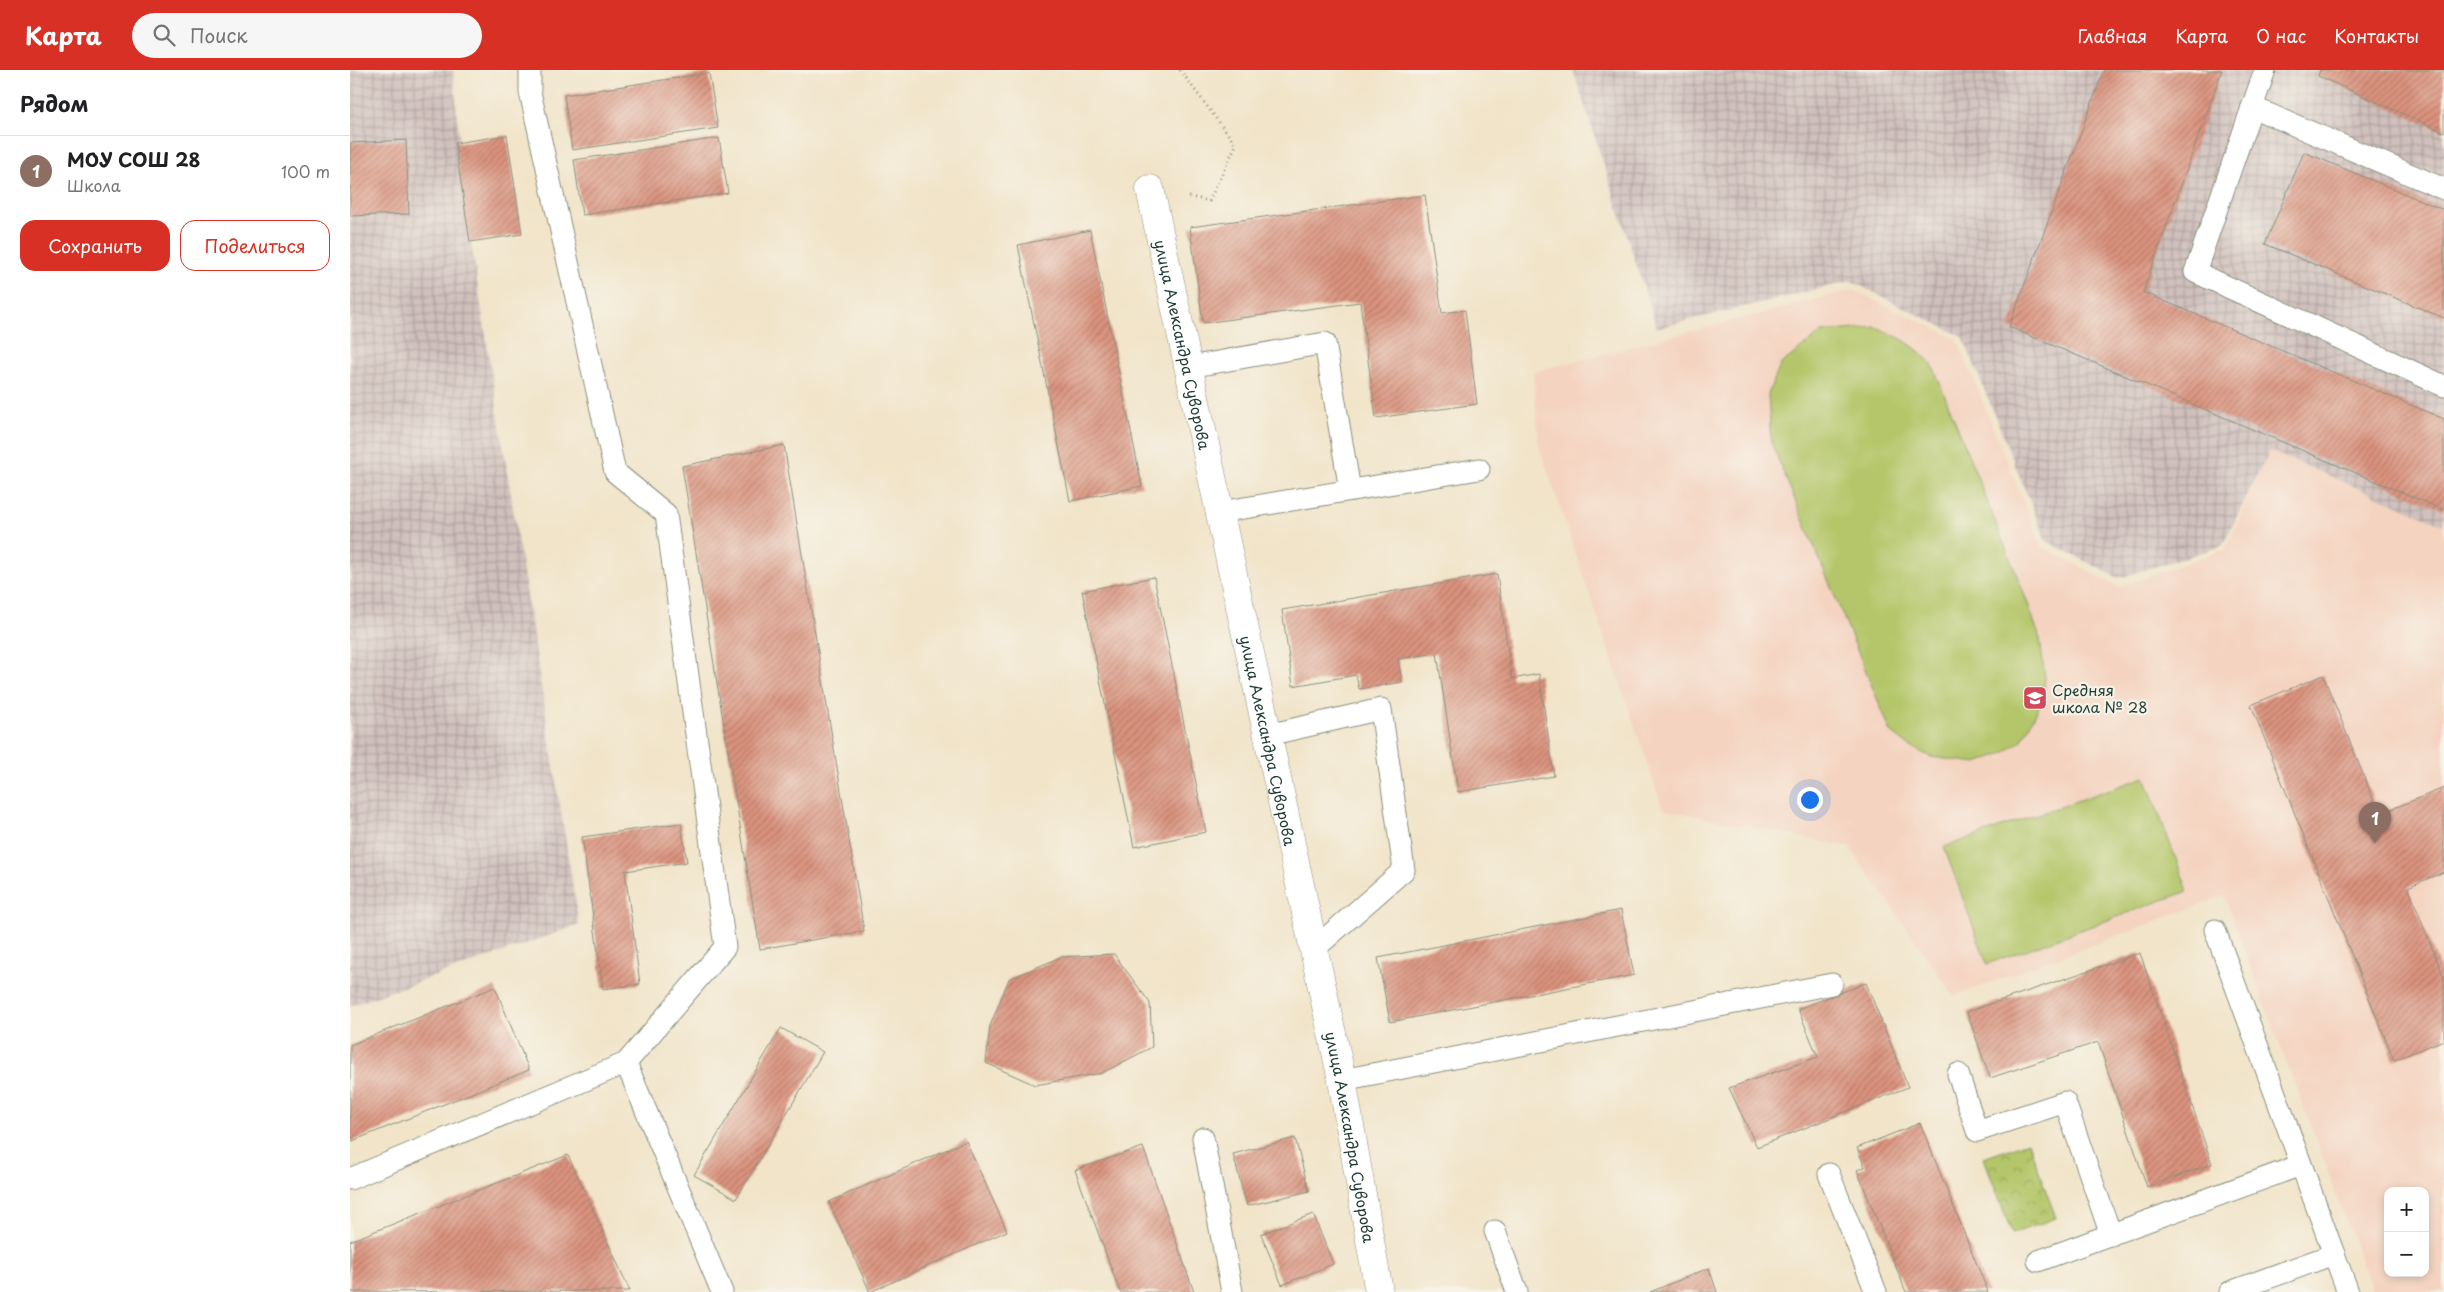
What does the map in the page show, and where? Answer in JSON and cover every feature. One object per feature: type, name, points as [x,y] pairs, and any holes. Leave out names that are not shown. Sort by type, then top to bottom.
[{"type":"street","name":"улица Александра Суворова","points":[[1150,189],[1342,1080],[1379,1292]]},
{"type":"lane","points":[[350,1179],[626,1062],[725,947],[666,514],[615,472],[530,92],[530,70]]},
{"type":"lane","points":[[2265,70],[2195,272],[2444,386]]},
{"type":"lane","points":[[2252,107],[2444,188]]},
{"type":"lane","points":[[1188,367],[1325,342],[1350,490]]},
{"type":"lane","points":[[1220,512],[1479,469]]},
{"type":"lane","points":[[1268,735],[1381,709],[1404,870],[1314,949]]},
{"type":"lane","points":[[2215,930],[2348,1292]]},
{"type":"lane","points":[[1342,1080],[1832,984]]},
{"type":"lane","points":[[626,1062],[722,1292]]},
{"type":"lane","points":[[1958,1074],[1977,1131],[2065,1102],[2111,1235]]},
{"type":"lane","points":[[1204,1138],[1232,1292]]},
{"type":"lane","points":[[2038,1261],[2301,1165]]},
{"type":"lane","points":[[1829,1174],[1876,1292]]},
{"type":"lane","points":[[1495,1231],[1518,1292]]},
{"type":"lane","points":[[2230,1292],[2334,1254]]},
{"type":"path","points":[[1150,189],[1209,201],[1236,145],[1180,70]]},
{"type":"shaded area","points":[[350,70],[453,70],[466,211],[579,925],[350,1006]]},
{"type":"shaded area","points":[[1573,70],[2444,70],[2444,525],[2270,451],[2222,546],[2118,578],[2046,541],[1963,337],[1851,281],[1657,328]]},
{"type":"shaded area","name":"Средняя школа № 28","points":[[1853,290],[1957,339],[2042,547],[2119,587],[2225,549],[2270,451],[2444,525],[2444,1292],[2373,1292],[2224,896],[1954,996],[1850,847],[1663,809],[1539,446],[1533,372]]},
{"type":"green space","points":[[1876,327],[1908,343],[1933,366],[2027,601],[2040,639],[2045,677],[2043,699],[2022,740],[2004,753],[1976,763],[1931,757],[1909,746],[1891,732],[1771,442],[1768,394],[1781,364],[1822,332]]},
{"type":"green space","points":[[2145,777],[2188,891],[1987,964],[1944,847]]},
{"type":"green space","points":[[2028,1142],[2056,1218],[2012,1234],[1984,1158]]},
{"type":"building","points":[[2104,70],[2222,70],[2143,292],[2444,419],[2444,510],[2009,327]]},
{"type":"building","points":[[2320,70],[2444,70],[2444,132],[2318,76]]},
{"type":"building","points":[[709,73],[718,128],[572,150],[564,95]]},
{"type":"building","points":[[507,135],[522,234],[470,242],[455,143]]},
{"type":"building","points":[[719,138],[728,193],[582,215],[574,160]]},
{"type":"building","points":[[406,140],[409,214],[350,216],[350,143]]},
{"type":"building","points":[[2304,152],[2444,210],[2444,318],[2265,244]]},
{"type":"building","points":[[1425,195],[1442,313],[1465,310],[1477,404],[1376,418],[1360,302],[1203,323],[1190,227]]},
{"type":"building","points":[[1090,230],[1142,486],[1070,501],[1018,245]]},
{"type":"building","points":[[784,445],[864,931],[760,949],[682,466]]},
{"type":"building","points":[[1497,574],[1512,679],[1539,674],[1554,776],[1458,792],[1437,653],[1398,659],[1402,682],[1359,689],[1356,675],[1293,686],[1282,610]]},
{"type":"building","points":[[1154,577],[1206,832],[1134,847],[1082,591]]},
{"type":"building","points":[[2323,675],[2379,814],[2444,788],[2444,872],[2408,887],[2444,978],[2444,1040],[2394,1060],[2251,705]]},
{"type":"building","points":[[681,823],[687,862],[625,871],[640,984],[603,989],[582,837]]},
{"type":"building","points":[[1621,910],[1634,975],[1390,1022],[1378,958]]},
{"type":"building","points":[[2140,953],[2212,1164],[2147,1187],[2098,1042],[1990,1078],[1967,1012]]},
{"type":"building","points":[[1114,954],[1150,1003],[1152,1047],[1102,1073],[1035,1085],[986,1063],[990,1026],[1009,979],[1061,957]]},
{"type":"building","points":[[1866,983],[1908,1087],[1757,1147],[1729,1088],[1818,1057],[1798,1009]]},
{"type":"building","points":[[495,987],[529,1070],[350,1142],[350,1045]]},
{"type":"building","points":[[781,1028],[823,1052],[736,1199],[694,1175]]},
{"type":"building","points":[[1920,1123],[1988,1292],[1906,1292],[1857,1170],[1865,1167],[1857,1148]]},
{"type":"building","points":[[1295,1138],[1309,1191],[1247,1206],[1233,1154]]},
{"type":"building","points":[[966,1141],[1007,1231],[870,1292],[829,1202]]},
{"type":"building","points":[[1143,1147],[1194,1292],[1120,1292],[1075,1170]]},
{"type":"building","points":[[568,1155],[630,1291],[350,1292],[350,1241]]},
{"type":"building","points":[[1313,1214],[1333,1264],[1282,1285],[1261,1234]]},
{"type":"building","points":[[1709,1268],[1717,1292],[1650,1292]]},
{"type":"place","name":"Средняя школа № 28","points":[[2035,698]]},
{"type":"place","name":"МОУ СОШ 28","points":[[2375,843]]}]
